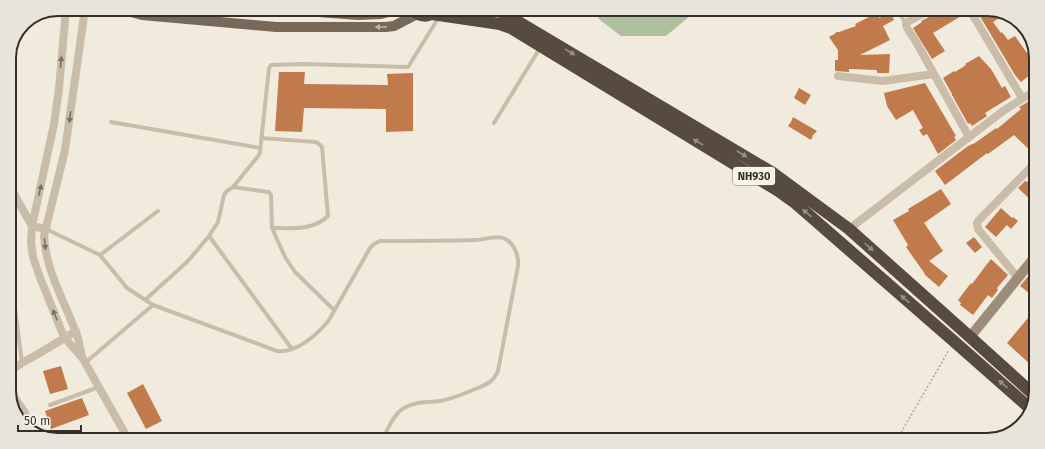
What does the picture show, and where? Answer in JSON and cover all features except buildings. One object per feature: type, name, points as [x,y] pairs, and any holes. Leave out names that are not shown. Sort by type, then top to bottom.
[{"type":"highway","name":"NH930","points":[[452,16],[506,26],[544,42],[773,173],[849,229],[1029,389]]},
{"type":"highway","name":"NH930","points":[[507,16],[544,42],[787,197],[1026,405]]},
{"type":"main road","points":[[182,16],[276,27],[386,27],[394,26],[409,16]]},
{"type":"street","points":[[65,16],[59,89],[54,124],[32,226],[31,242],[33,257],[38,275],[64,337],[84,361],[125,433]]},
{"type":"street","points":[[84,16],[66,150],[44,236],[45,250],[52,275],[76,331],[84,361]]},
{"type":"street","points":[[918,16],[906,24],[907,28],[969,137]]},
{"type":"street","points":[[973,16],[1022,98]]},
{"type":"street","points":[[838,76],[883,81],[934,74]]},
{"type":"street","points":[[849,229],[1003,110],[1029,94]]},
{"type":"street","points":[[1018,278],[978,229],[977,223],[1029,170]]},
{"type":"street","points":[[16,197],[32,226],[46,229]]},
{"type":"street","points":[[958,345],[970,337],[1029,264]]},
{"type":"street","points":[[16,367],[76,331]]},
{"type":"street","points":[[17,401],[28,421]]},
{"type":"lane","points":[[145,300],[188,261],[209,236],[219,219],[224,195],[233,187],[259,154],[269,68],[271,65],[303,64],[408,67],[434,16]]},
{"type":"lane","points":[[901,16],[906,24]]},
{"type":"lane","points":[[494,123],[544,42]]},
{"type":"lane","points":[[111,122],[260,148]]},
{"type":"lane","points":[[261,138],[316,142],[322,147],[328,216],[320,223],[304,228],[272,228]]},
{"type":"lane","points":[[233,187],[270,193],[272,228],[285,257],[295,272],[334,310]]},
{"type":"lane","points":[[100,255],[158,211]]},
{"type":"lane","points":[[46,229],[100,255],[128,288],[145,300],[277,351],[284,352],[292,349],[315,335],[326,324],[370,248],[374,244],[380,242],[505,239],[516,251],[518,256],[518,266],[498,371],[495,377],[490,382],[463,394],[440,401],[417,403],[403,408],[394,419],[386,433]]},
{"type":"lane","points":[[209,236],[292,349]]},
{"type":"lane","points":[[84,361],[153,304]]},
{"type":"lane","points":[[16,316],[22,363]]},
{"type":"lane","points":[[50,405],[99,387]]},
{"type":"path","points":[[901,433],[958,345]]},
{"type":"green space","points":[[597,16],[690,16],[666,36],[621,36]]}]
